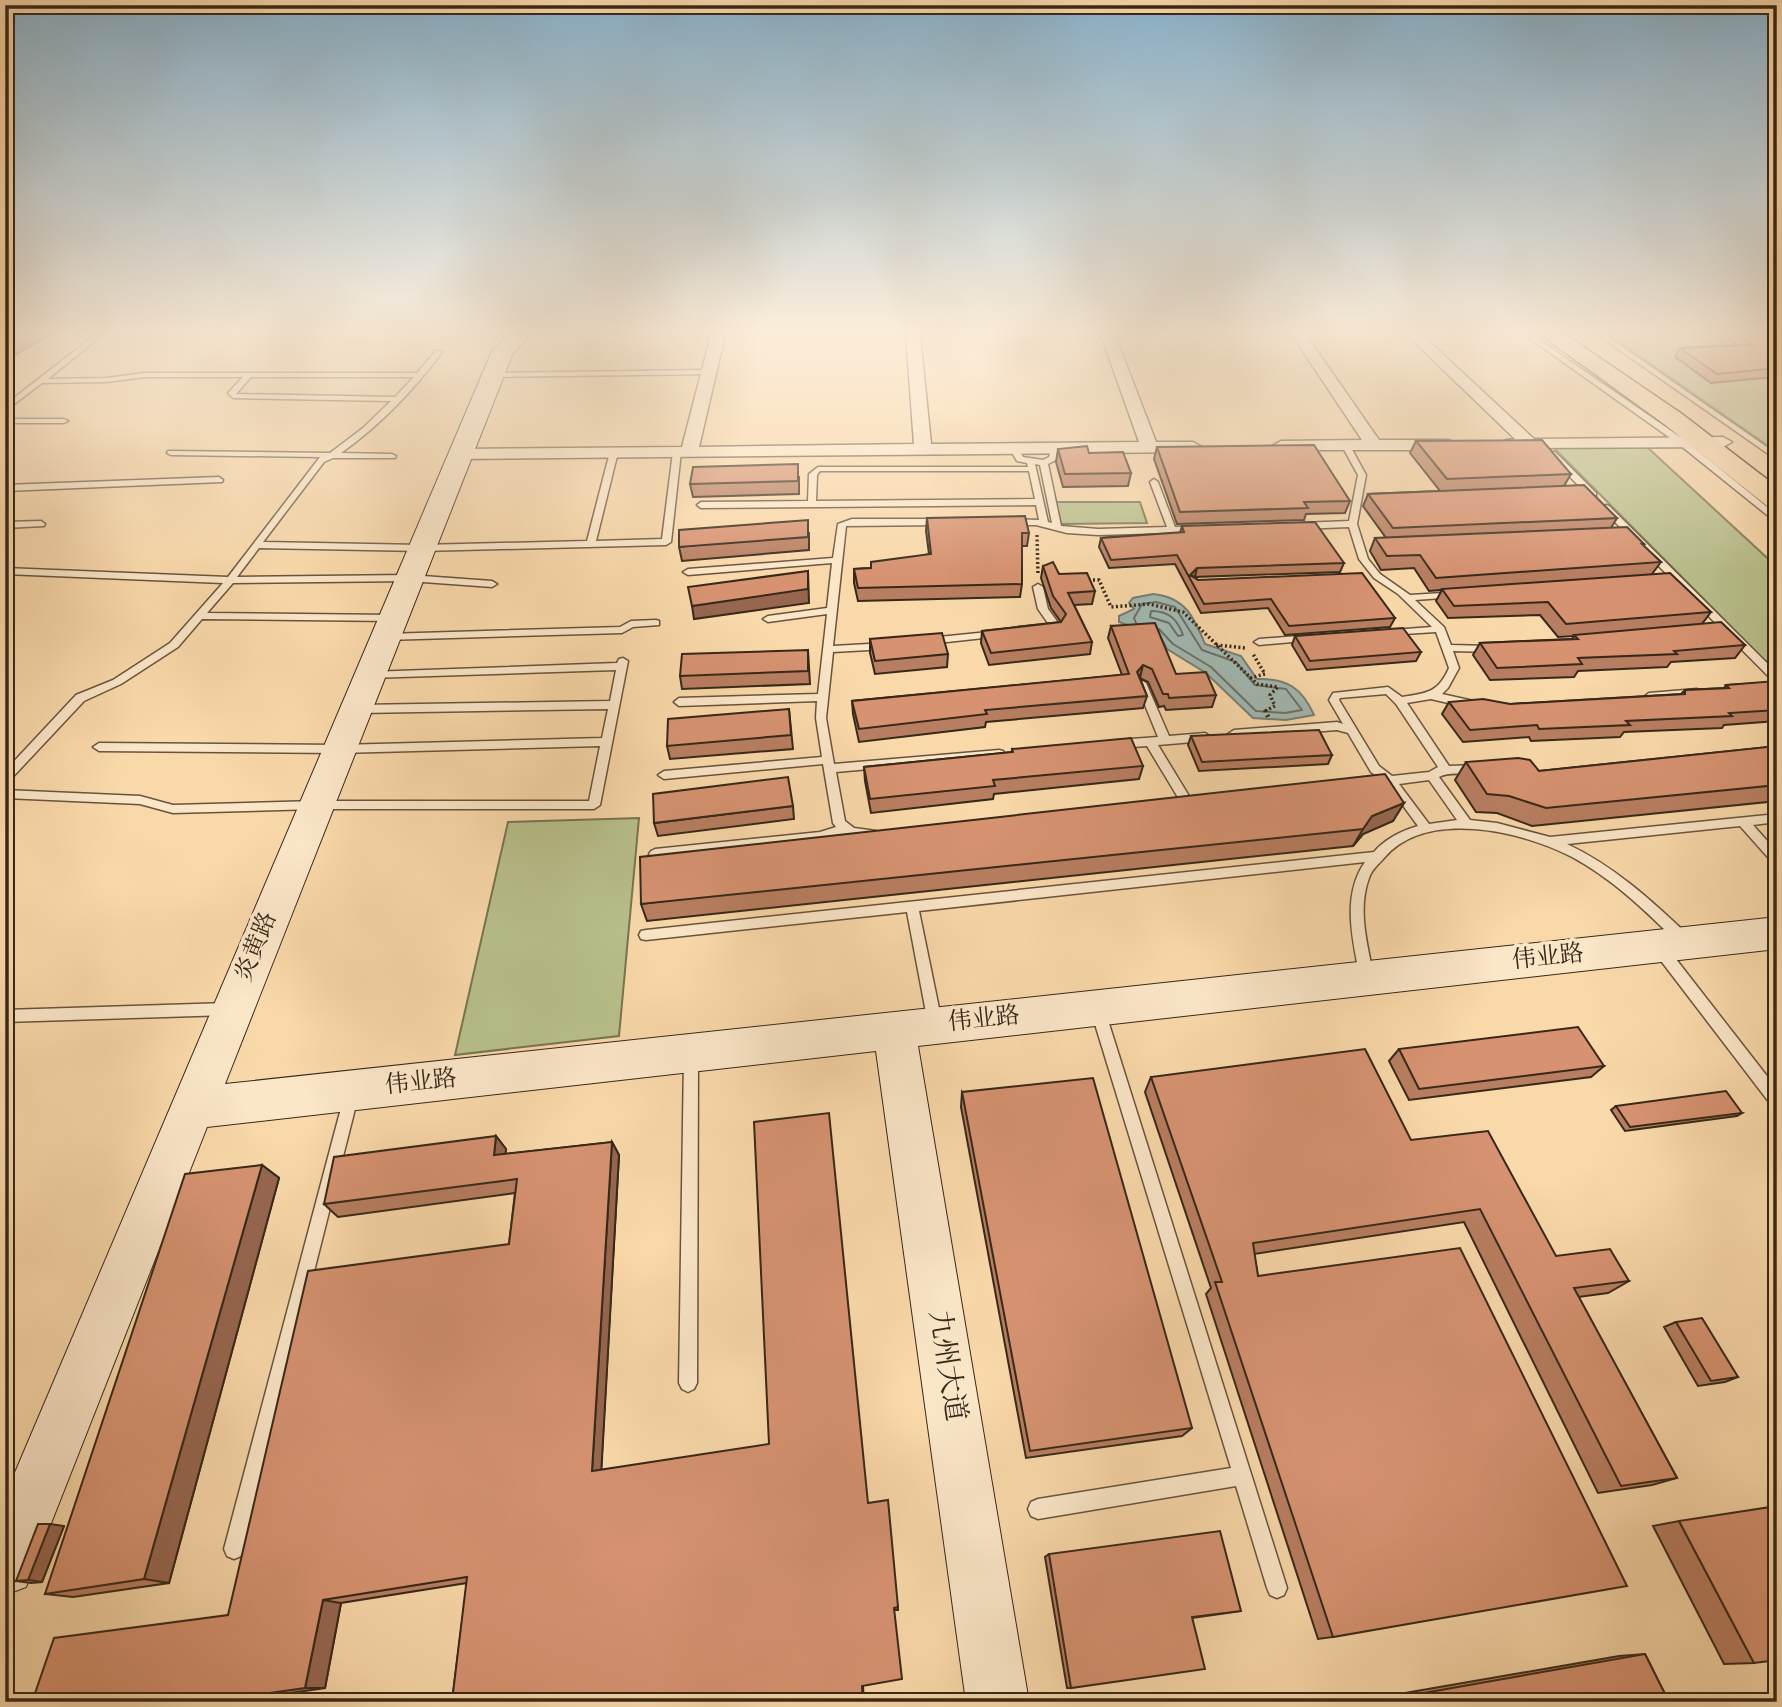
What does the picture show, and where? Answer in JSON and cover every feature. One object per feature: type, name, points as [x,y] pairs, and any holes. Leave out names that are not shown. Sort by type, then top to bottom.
[{"type":"main road","points":[[1664,415],[1703,442],[1777,484]]},
{"type":"main road","points":[[1669,415],[1777,500]]},
{"type":"street","name":"炎黄路","points":[[5,1566],[476,415]]},
{"type":"street","points":[[683,452],[695,415]]},
{"type":"street","points":[[920,415],[923,450]]},
{"type":"street","points":[[1137,415],[1149,447]]},
{"type":"street","points":[[1353,415],[1374,445]]},
{"type":"street","points":[[1503,415],[1536,444]]},
{"type":"street","points":[[1491,444],[1703,442]]},
{"type":"street","points":[[1268,446],[1465,444]]},
{"type":"street","points":[[460,454],[1215,447]]},
{"type":"street","name":"伟业路","points":[[192,1108],[1777,933]]},
{"type":"street","name":"九州大道","points":[[915,1028],[998,1702]]},
{"type":"lane","points":[[5,778],[80,698],[146,664],[174,645],[230,580],[321,460],[335,456],[382,415]]},
{"type":"lane","points":[[1658,415],[1703,442],[1777,520]]},
{"type":"lane","points":[[1715,415],[1777,458]]},
{"type":"lane","points":[[5,421],[64,421]]},
{"type":"lane","points":[[1536,444],[1589,491],[1777,679]]},
{"type":"lane","points":[[1346,446],[1362,475],[1355,501],[1353,524],[1359,547],[1377,576],[1407,598],[1440,629],[1449,648],[1454,668],[1444,689],[1434,696]]},
{"type":"lane","points":[[1014,449],[1020,458],[1032,466],[1040,502],[1040,523]]},
{"type":"lane","points":[[812,504],[813,474],[818,469],[1032,466],[1053,458],[1055,449]]},
{"type":"lane","points":[[591,544],[614,452]]},
{"type":"lane","points":[[257,545],[422,548],[666,542],[683,452]]},
{"type":"lane","points":[[171,453],[392,456]]},
{"type":"lane","points":[[1044,463],[1057,527]]},
{"type":"lane","points":[[6,488],[219,480]]},
{"type":"lane","points":[[1154,482],[1172,530]]},
{"type":"lane","points":[[1575,492],[1589,491]]},
{"type":"lane","points":[[1355,501],[1369,500]]},
{"type":"lane","points":[[701,505],[1040,502]]},
{"type":"lane","points":[[891,832],[864,835],[839,823],[821,718],[842,524],[957,522]]},
{"type":"lane","points":[[997,522],[1040,523],[1098,532],[1214,528]]},
{"type":"lane","points":[[5,525],[41,524]]},
{"type":"lane","points":[[1283,526],[1353,524]]},
{"type":"lane","points":[[1618,534],[1632,534]]},
{"type":"lane","points":[[1359,547],[1372,547]]},
{"type":"lane","points":[[688,572],[837,560]]},
{"type":"lane","points":[[5,571],[230,580],[409,578],[492,584]]},
{"type":"lane","points":[[1364,577],[1377,576]]},
{"type":"lane","points":[[1663,580],[1676,579]]},
{"type":"lane","points":[[1030,631],[1058,628],[1043,609],[1038,584]]},
{"type":"lane","points":[[1407,598],[1461,594]]},
{"type":"lane","points":[[768,619],[832,611]]},
{"type":"lane","points":[[199,616],[389,627],[622,630],[631,624],[656,623]]},
{"type":"lane","points":[[1712,629],[1726,628]]},
{"type":"lane","points":[[1375,634],[1440,629]]},
{"type":"lane","points":[[921,642],[1016,632]]},
{"type":"lane","points":[[1254,645],[1326,637]]},
{"type":"lane","points":[[828,649],[893,645]]},
{"type":"lane","points":[[1449,648],[1508,647]]},
{"type":"lane","points":[[5,794],[140,800],[173,809],[316,805],[594,805],[623,663],[369,675]]},
{"type":"lane","points":[[1141,683],[1166,740]]},
{"type":"lane","points":[[1763,687],[1777,686]]},
{"type":"lane","points":[[1426,829],[1391,780],[1375,769],[1334,701],[1338,695],[1388,691],[1400,701],[1445,768],[1437,773]]},
{"type":"lane","points":[[1639,698],[1708,692]]},
{"type":"lane","points":[[1400,701],[1434,696],[1488,707]]},
{"type":"lane","points":[[679,702],[823,698]]},
{"type":"lane","points":[[355,709],[615,705]]},
{"type":"lane","points":[[1109,745],[1337,726],[1351,730]]},
{"type":"lane","points":[[1150,741],[1186,801]]},
{"type":"lane","points":[[99,747],[339,749],[607,742]]},
{"type":"lane","points":[[664,775],[1011,753]]},
{"type":"lane","points":[[1364,783],[1488,768]]},
{"type":"lane","points":[[1437,773],[1467,825]]},
{"type":"lane","points":[[1173,803],[1200,800]]},
{"type":"lane","points":[[1548,841],[1777,818]]},
{"type":"lane","points":[[1743,822],[1777,860]]},
{"type":"lane","points":[[1367,978],[1359,930],[1359,895],[1367,868],[1390,845],[1426,829],[1497,825],[1576,853],[1629,886],[1672,944],[1777,1101]]},
{"type":"lane","points":[[655,854],[820,836],[846,828]]},
{"type":"lane","points":[[646,935],[1379,856]]},
{"type":"lane","points":[[912,906],[915,1028]]},
{"type":"lane","points":[[1097,1008],[1277,1588]]},
{"type":"lane","points":[[5,1016],[232,1009]]},
{"type":"lane","points":[[688,1382],[691,1053]]},
{"type":"lane","points":[[234,1549],[353,1090]]},
{"type":"lane","points":[[1038,1509],[1242,1476]]},
{"type":"path","points":[[1040,523],[1038,584],[1099,580],[1111,607],[1149,604],[1183,612],[1257,684],[1278,687],[1270,695],[1275,706],[1264,710],[1275,731]]},
{"type":"path","points":[[1215,645],[1254,645],[1265,674],[1250,678]]},
{"type":"green space","points":[[1723,415],[1777,415],[1777,452]]},
{"type":"green space","points":[[1647,447],[1777,567],[1777,661],[1765,661],[1554,448]]},
{"type":"green space","points":[[1056,502],[1140,502],[1147,523],[1061,524]]},
{"type":"green space","points":[[639,818],[619,1036],[455,1055],[508,822]]},
{"type":"water","points":[[1153,594],[1181,604],[1197,625],[1205,644],[1241,656],[1257,679],[1277,680],[1299,691],[1314,715],[1286,720],[1253,718],[1206,673],[1167,649],[1160,636],[1119,622],[1119,616],[1134,609],[1129,603],[1133,598]]},
{"type":"building","points":[[1542,440],[1571,474],[1447,479],[1416,441]]},
{"type":"building","points":[[1314,445],[1350,501],[1304,502],[1308,508],[1180,512],[1157,447]]},
{"type":"building","points":[[1087,446],[1089,453],[1123,452],[1131,473],[1065,474],[1058,449]]},
{"type":"building","points":[[798,464],[798,481],[690,484],[693,467]]},
{"type":"building","points":[[1584,485],[1617,518],[1393,528],[1368,494]]},
{"type":"building","points":[[1025,516],[1029,533],[1022,533],[1022,584],[858,588],[854,569],[871,568],[871,562],[931,554],[927,518]]},
{"type":"building","points":[[808,520],[808,537],[679,547],[679,530]]},
{"type":"building","points":[[1315,522],[1344,563],[1197,568],[1190,575],[1198,580],[1362,573],[1395,618],[1289,626],[1271,599],[1204,604],[1177,555],[1111,560],[1101,538],[1184,532],[1182,526]]},
{"type":"building","points":[[1627,527],[1661,562],[1436,578],[1420,555],[1387,556],[1375,538]]},
{"type":"building","points":[[1053,562],[1059,574],[1087,573],[1095,591],[1068,593],[1092,642],[991,653],[982,631],[1061,622],[1066,614],[1053,596],[1043,566]]},
{"type":"building","points":[[808,571],[808,589],[692,606],[688,587]]},
{"type":"building","points":[[1670,573],[1711,612],[1566,624],[1548,602],[1454,606],[1442,589]]},
{"type":"building","points":[[1721,622],[1745,645],[1674,651],[1677,654],[1578,658],[1582,664],[1497,668],[1480,643],[1578,639],[1574,635]]},
{"type":"building","points":[[1155,623],[1176,674],[1206,672],[1216,695],[1169,698],[1168,694],[1163,694],[1152,669],[1143,665],[1137,672],[1147,696],[985,710],[987,714],[859,729],[852,701],[1129,674],[1111,626]]},
{"type":"building","points":[[1403,628],[1421,652],[1310,661],[1295,636]]},
{"type":"building","points":[[942,633],[948,654],[875,661],[870,639]]},
{"type":"building","points":[[808,650],[808,671],[680,676],[682,654]]},
{"type":"building","points":[[1776,681],[1777,710],[1729,713],[1732,716],[1626,721],[1630,725],[1539,729],[1537,725],[1470,730],[1449,702],[1483,699],[1510,704],[1685,694],[1685,690],[1729,688],[1726,685]]},
{"type":"building","points":[[789,709],[791,735],[667,746],[668,719]]},
{"type":"building","points":[[1319,730],[1332,755],[1202,762],[1191,736]]},
{"type":"building","points":[[1131,738],[1143,766],[993,780],[995,786],[870,799],[864,767],[1013,752],[1012,749]]},
{"type":"building","points":[[1777,746],[1777,785],[1546,808],[1509,796],[1487,794],[1466,762],[1518,758],[1530,760],[1539,771]]},
{"type":"building","points":[[1385,774],[1404,803],[1372,816],[1363,829],[641,904],[640,857]]},
{"type":"building","points":[[788,777],[793,806],[654,823],[653,794]]},
{"type":"building","points":[[1578,1027],[1604,1066],[1419,1089],[1399,1049]]},
{"type":"building","points":[[1365,1049],[1411,1140],[1488,1131],[1556,1256],[1610,1249],[1629,1281],[1574,1288],[1677,1478],[1621,1486],[1480,1209],[1253,1243],[1258,1276],[1460,1248],[1627,1586],[1333,1637],[1215,1282],[1222,1282],[1151,1077]]},
{"type":"building","points":[[1093,1078],[1192,1428],[1030,1451],[962,1092]]},
{"type":"building","points":[[1726,1091],[1742,1113],[1630,1127],[1616,1106]]},
{"type":"building","points":[[829,1113],[868,1503],[888,1500],[898,1607],[894,1608],[902,1679],[862,1686],[863,1702],[442,1702],[443,1695],[453,1693],[467,1577],[323,1600],[305,1688],[208,1702],[32,1702],[54,1638],[228,1615],[308,1271],[509,1244],[517,1179],[324,1204],[334,1157],[496,1136],[494,1155],[612,1142],[592,1471],[769,1444],[754,1122]]},
{"type":"building","points":[[262,1165],[144,1579],[45,1594],[185,1174]]},
{"type":"building","points":[[1702,1318],[1738,1377],[1711,1381],[1676,1322]]},
{"type":"building","points":[[1777,1506],[1777,1660],[1754,1663],[1679,1521]]},
{"type":"building","points":[[38,1524],[50,1524],[28,1580],[16,1581]]},
{"type":"building","points":[[1220,1531],[1241,1611],[1192,1617],[1205,1669],[1071,1688],[1049,1554]]},
{"type":"building","points":[[1645,1654],[1669,1702],[1373,1702]]}]
